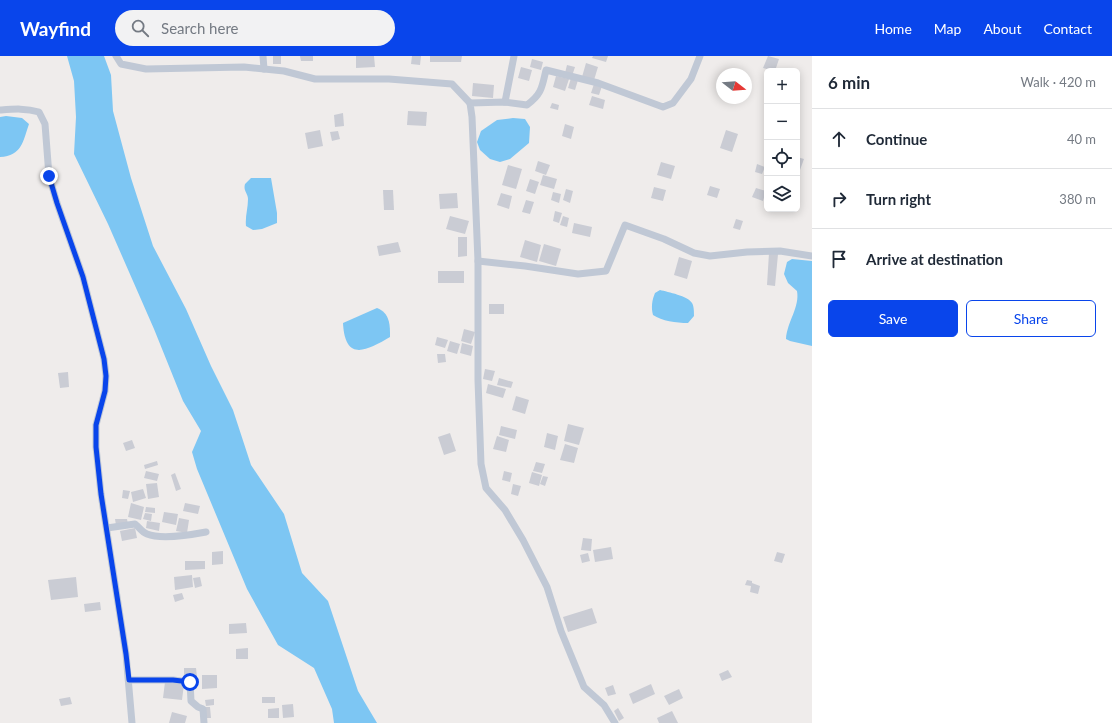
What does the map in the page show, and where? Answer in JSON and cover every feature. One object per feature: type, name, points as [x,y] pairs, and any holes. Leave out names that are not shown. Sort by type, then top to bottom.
[{"type":"street","points":[[116,56],[120,64],[146,69],[244,67],[284,71],[315,79],[388,79],[452,84],[470,103],[472,117],[478,261],[478,380],[481,464],[486,488],[505,510],[523,540],[547,587],[562,631],[584,687],[604,705],[615,723]]},
{"type":"street","points":[[262,56],[264,69]]},
{"type":"street","points":[[505,102],[514,56]]},
{"type":"street","points":[[470,103],[505,102],[527,105],[537,98],[542,87],[546,70],[598,82],[663,107],[673,103],[690,79],[700,56]]},
{"type":"street","points":[[0,110],[17,108],[30,109],[39,112],[45,124],[49,176],[83,277],[104,359],[106,376],[105,391],[96,425],[96,447],[126,654],[132,723]]},
{"type":"street","points":[[478,261],[578,274],[606,271],[625,225],[694,253],[710,256],[747,252],[780,251],[812,256]]},
{"type":"street","points":[[107,528],[135,524],[145,533],[153,536],[185,536],[206,532]]},
{"type":"street","points":[[129,680],[173,680],[190,682],[191,701],[198,708],[203,709],[204,723]]},
{"type":"water","points":[[67,56],[104,56],[111,75],[113,111],[131,178],[153,246],[186,309],[211,366],[233,410],[251,465],[284,514],[302,573],[328,601],[358,691],[377,723],[334,723],[332,709],[314,668],[278,645],[247,589],[197,469],[192,452],[201,431],[183,401],[154,329],[108,224],[74,154],[76,117],[74,81]]},
{"type":"water","points":[[6,116],[22,118],[29,124],[23,142],[17,151],[13,154],[0,157],[0,117]]},
{"type":"water","points":[[513,118],[525,119],[530,127],[529,143],[510,159],[500,162],[490,159],[480,150],[477,142],[481,131],[497,120]]},
{"type":"water","points":[[251,178],[271,178],[277,213],[277,223],[262,229],[253,230],[246,226],[248,199],[245,184]]},
{"type":"water","points":[[792,259],[812,261],[812,346],[786,339],[797,303],[797,291],[788,283],[784,274],[787,262]]},
{"type":"water","points":[[660,290],[682,296],[692,303],[694,307],[694,316],[688,323],[669,321],[653,315],[653,298],[655,293]]},
{"type":"water","points":[[377,308],[387,316],[390,337],[365,349],[358,350],[352,348],[348,344],[343,323]]},
{"type":"building","points":[[273,56],[281,56],[281,64],[273,64]]},
{"type":"building","points":[[300,56],[313,56],[313,61],[301,61]]},
{"type":"building","points":[[356,56],[374,56],[375,67],[356,68]]},
{"type":"building","points":[[412,56],[421,56],[420,65],[411,64]]},
{"type":"building","points":[[430,56],[462,56],[461,62],[430,62]]},
{"type":"building","points":[[593,56],[608,56],[606,62],[592,58]]},
{"type":"building","points":[[768,56],[779,59],[776,68],[763,68]]},
{"type":"building","points":[[532,59],[543,62],[541,70],[530,67]]},
{"type":"building","points":[[586,63],[598,67],[594,80],[582,77]]},
{"type":"building","points":[[567,65],[575,67],[572,76],[565,73]]},
{"type":"building","points":[[521,67],[532,70],[529,81],[518,78]]},
{"type":"building","points":[[556,76],[569,79],[565,91],[553,87]]},
{"type":"building","points":[[571,78],[578,80],[575,90],[568,88]]},
{"type":"building","points":[[473,83],[494,85],[493,98],[472,96]]},
{"type":"building","points":[[594,84],[602,86],[599,95],[591,93]]},
{"type":"building","points":[[592,96],[605,100],[603,109],[589,105]]},
{"type":"building","points":[[552,103],[559,105],[558,110],[550,108]]},
{"type":"building","points":[[408,111],[427,112],[426,126],[407,125]]},
{"type":"building","points":[[343,113],[344,126],[335,127],[334,115]]},
{"type":"building","points":[[565,124],[574,127],[571,139],[562,136]]},
{"type":"building","points":[[320,130],[323,146],[308,149],[305,133]]},
{"type":"building","points":[[726,130],[738,134],[732,152],[720,148]]},
{"type":"building","points":[[338,131],[340,139],[332,141],[330,132]]},
{"type":"building","points":[[800,158],[804,159],[800,170]]},
{"type":"building","points":[[538,161],[550,165],[546,175],[535,171]]},
{"type":"building","points":[[661,162],[675,166],[671,179],[657,175]]},
{"type":"building","points":[[757,164],[764,167],[762,174],[755,172]]},
{"type":"building","points":[[508,165],[522,169],[516,189],[502,185]]},
{"type":"building","points":[[543,175],[557,179],[554,189],[540,185]]},
{"type":"building","points":[[530,179],[539,182],[535,194],[526,191]]},
{"type":"building","points":[[710,186],[720,189],[717,198],[707,195]]},
{"type":"building","points":[[654,187],[666,190],[663,201],[651,198]]},
{"type":"building","points":[[756,188],[764,190],[763,201],[752,197]]},
{"type":"building","points":[[566,189],[573,191],[570,203],[563,200]]},
{"type":"building","points":[[383,190],[393,190],[394,210],[384,210]]},
{"type":"building","points":[[553,192],[561,194],[559,203],[551,200]]},
{"type":"building","points":[[457,193],[458,208],[440,209],[439,194]]},
{"type":"building","points":[[501,193],[512,196],[509,209],[497,205]]},
{"type":"building","points":[[526,200],[534,202],[530,214],[522,212]]},
{"type":"building","points":[[555,211],[562,213],[559,223],[553,221]]},
{"type":"building","points":[[450,216],[469,221],[465,234],[446,229]]},
{"type":"building","points":[[563,216],[569,218],[567,227],[560,225]]},
{"type":"building","points":[[736,219],[743,221],[740,230],[733,228]]},
{"type":"building","points":[[574,223],[592,227],[590,237],[572,233]]},
{"type":"building","points":[[458,237],[467,237],[467,256],[458,257]]},
{"type":"building","points":[[525,240],[541,245],[537,262],[520,257]]},
{"type":"building","points":[[398,242],[401,252],[379,256],[377,246]]},
{"type":"building","points":[[544,244],[561,249],[556,266],[539,261]]},
{"type":"building","points":[[769,253],[778,254],[775,286],[767,285]]},
{"type":"building","points":[[679,257],[692,261],[687,279],[674,275]]},
{"type":"building","points":[[438,271],[464,271],[464,283],[438,283]]},
{"type":"building","points":[[489,304],[504,304],[504,314],[489,314]]},
{"type":"building","points":[[464,329],[475,332],[471,344],[461,341]]},
{"type":"building","points":[[437,337],[448,340],[445,348],[435,345]]},
{"type":"building","points":[[450,341],[460,344],[457,354],[447,351]]},
{"type":"building","points":[[462,343],[473,346],[471,356],[460,353]]},
{"type":"building","points":[[437,354],[445,354],[446,362],[438,363]]},
{"type":"building","points":[[485,369],[495,371],[492,381],[483,379]]},
{"type":"building","points":[[68,372],[69,387],[60,388],[58,373]]},
{"type":"building","points":[[499,378],[513,382],[511,388],[497,385]]},
{"type":"building","points":[[488,384],[506,389],[503,398],[486,393]]},
{"type":"building","points":[[516,396],[529,400],[525,414],[512,410]]},
{"type":"building","points":[[568,424],[584,428],[579,445],[564,441]]},
{"type":"building","points":[[501,426],[517,430],[515,439],[499,435]]},
{"type":"building","points":[[450,433],[456,451],[444,455],[438,437]]},
{"type":"building","points":[[547,433],[558,436],[555,450],[544,447]]},
{"type":"building","points":[[497,436],[509,440],[506,452],[493,449]]},
{"type":"building","points":[[132,440],[135,448],[126,451],[123,443]]},
{"type":"building","points":[[565,444],[578,448],[574,463],[560,460]]},
{"type":"building","points":[[157,461],[158,465],[145,469],[144,465]]},
{"type":"building","points":[[536,462],[545,464],[542,473],[533,471]]},
{"type":"building","points":[[146,471],[159,474],[157,481],[144,478]]},
{"type":"building","points":[[504,471],[512,473],[510,482],[502,480]]},
{"type":"building","points":[[532,472],[542,475],[539,486],[529,483]]},
{"type":"building","points":[[175,473],[181,489],[176,491],[171,475]]},
{"type":"building","points":[[543,476],[548,477],[545,486],[540,484]]},
{"type":"building","points":[[157,483],[159,497],[148,499],[146,484]]},
{"type":"building","points":[[513,484],[521,486],[518,496],[511,494]]},
{"type":"building","points":[[143,489],[146,498],[133,502],[131,492]]},
{"type":"building","points":[[123,490],[130,491],[128,499],[122,498]]},
{"type":"building","points":[[131,503],[144,507],[141,520],[128,517]]},
{"type":"building","points":[[185,503],[200,506],[198,514],[183,511]]},
{"type":"building","points":[[146,507],[155,508],[155,513],[145,512]]},
{"type":"building","points":[[164,512],[178,514],[176,525],[162,522]]},
{"type":"building","points":[[145,513],[152,514],[151,521],[143,519]]},
{"type":"building","points":[[179,518],[189,520],[187,533],[176,531]]},
{"type":"building","points":[[115,519],[127,519],[128,524],[116,525]]},
{"type":"building","points":[[147,521],[160,523],[159,531],[146,528]]},
{"type":"building","points":[[135,528],[137,538],[122,541],[120,531]]},
{"type":"building","points":[[583,538],[592,539],[591,551],[581,550]]},
{"type":"building","points":[[611,547],[613,559],[595,562],[593,550]]},
{"type":"building","points":[[223,551],[223,564],[212,565],[212,552]]},
{"type":"building","points":[[777,552],[785,554],[782,563],[774,561]]},
{"type":"building","points":[[588,553],[590,561],[582,563],[580,555]]},
{"type":"building","points":[[185,561],[205,561],[205,569],[185,570]]},
{"type":"building","points":[[192,575],[193,587],[175,590],[174,577]]},
{"type":"building","points":[[76,577],[78,597],[51,600],[48,580]]},
{"type":"building","points":[[200,577],[202,586],[195,588],[193,578]]},
{"type":"building","points":[[747,580],[760,586],[758,594],[750,592],[751,586],[745,585]]},
{"type":"building","points":[[182,593],[184,599],[175,602],[173,595]]},
{"type":"building","points":[[100,602],[101,610],[85,612],[84,604]]},
{"type":"building","points":[[592,608],[597,623],[568,632],[563,617]]},
{"type":"building","points":[[246,623],[247,633],[229,634],[229,624]]},
{"type":"building","points":[[248,648],[248,659],[236,659],[236,649]]},
{"type":"building","points":[[184,668],[196,668],[197,677],[184,677]]},
{"type":"building","points":[[728,670],[732,677],[722,681],[719,674]]},
{"type":"building","points":[[202,675],[217,675],[217,688],[202,689]]},
{"type":"building","points":[[165,682],[184,684],[182,700],[163,698]]},
{"type":"building","points":[[651,684],[655,694],[633,704],[629,694]]},
{"type":"building","points":[[613,685],[616,694],[608,696],[605,688]]},
{"type":"building","points":[[679,689],[683,698],[669,705],[664,696]]},
{"type":"building","points":[[70,697],[72,704],[61,706],[59,699]]},
{"type":"building","points":[[262,697],[275,697],[275,703],[262,703]]},
{"type":"building","points":[[214,699],[214,705],[206,706],[205,700]]},
{"type":"building","points":[[293,704],[294,717],[283,718],[282,705]]},
{"type":"building","points":[[204,707],[210,707],[211,718],[205,718]]},
{"type":"building","points":[[279,708],[279,718],[268,718],[268,709]]},
{"type":"building","points":[[618,708],[624,718],[619,721],[614,711]]},
{"type":"building","points":[[672,711],[678,723],[659,723],[657,718]]},
{"type":"building","points":[[172,712],[187,716],[185,723],[169,723]]},
{"type":"route","points":[[49,176],[83,277],[104,359],[106,376],[105,391],[96,425],[96,447],[101,494],[129,680],[173,680],[190,682]]}]
